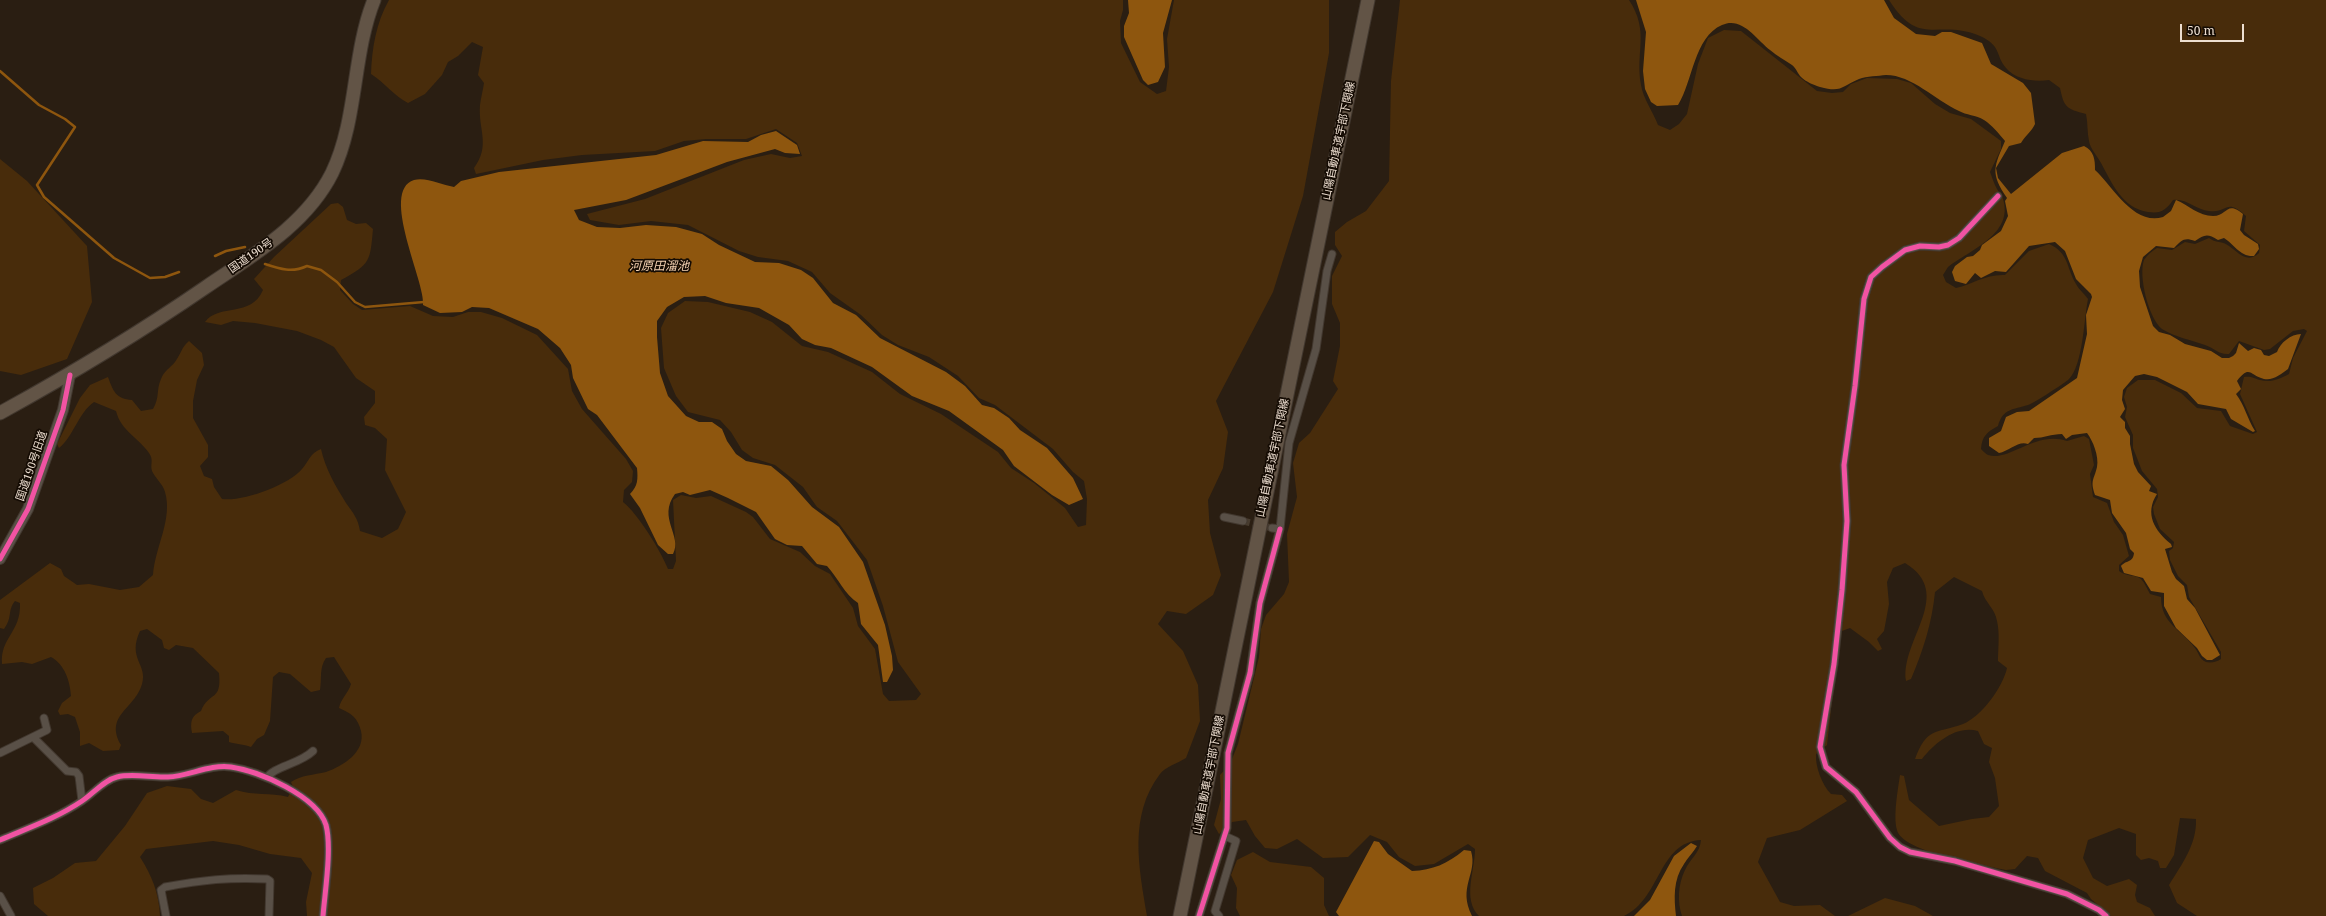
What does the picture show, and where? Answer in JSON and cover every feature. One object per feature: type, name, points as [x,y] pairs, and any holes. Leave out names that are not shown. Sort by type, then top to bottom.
[{"type":"highway","name":"国道190号","points":[[0,412],[70,375],[176,308],[269,244],[308,209],[332,173],[344,141],[364,33],[374,0]]},
{"type":"highway","name":"山陽自動車道宇部下関線","points":[[1180,916],[1368,0]]},
{"type":"street","points":[[1998,196],[1959,238],[1948,245],[1920,246],[1905,250],[1871,277],[1864,299],[1856,386],[1844,465],[1847,522],[1842,590],[1834,664],[1820,747],[1826,767],[1856,792],[1879,820],[1890,838],[1900,847],[1910,852],[1955,861],[2067,894],[2099,910],[2106,916]]},
{"type":"street","points":[[1198,916],[1227,828],[1228,753],[1250,673],[1260,603],[1280,529],[1290,443],[1316,349],[1327,271],[1332,254]]},
{"type":"street","name":"国道190号旧道","points":[[0,559],[28,509],[63,410],[70,375]]},
{"type":"street","points":[[1224,517],[1243,521]]},
{"type":"street","points":[[1272,528],[1280,529]]},
{"type":"street","points":[[0,752],[34,738],[47,730],[44,718]]},
{"type":"street","points":[[34,738],[67,771],[76,772],[79,776],[82,801]]},
{"type":"street","points":[[267,778],[274,770],[302,761],[313,751]]},
{"type":"street","points":[[0,840],[48,820],[82,801],[116,777],[179,776],[214,768],[230,767],[267,778],[304,798],[318,810],[326,825],[327,844],[323,916]]},
{"type":"street","points":[[1218,916],[1215,912],[1236,841],[1225,836]]},
{"type":"street","points":[[166,916],[161,896],[161,890],[165,887],[208,879],[249,878],[267,879],[270,881],[269,916]]},
{"type":"street","points":[[0,896],[11,916]]},
{"type":"shaded area","points":[[389,0],[1123,0],[1123,10],[1120,21],[1121,43],[1140,82],[1157,94],[1166,91],[1169,67],[1167,39],[1174,0],[1329,0],[1329,53],[1303,196],[1273,292],[1216,401],[1228,432],[1223,468],[1208,500],[1210,533],[1221,575],[1213,595],[1186,614],[1167,611],[1158,624],[1183,651],[1198,685],[1200,721],[1186,758],[1168,767],[1160,774],[1150,790],[1143,807],[1138,843],[1141,879],[1147,916],[307,916],[306,902],[312,873],[301,858],[270,854],[239,845],[213,841],[146,849],[140,857],[154,885],[160,916],[48,916],[34,904],[33,888],[53,878],[75,863],[96,861],[125,826],[147,793],[167,786],[191,789],[201,799],[213,803],[236,790],[249,793],[288,797],[293,787],[291,782],[303,777],[326,772],[339,766],[357,752],[360,745],[362,739],[361,731],[356,719],[339,708],[341,701],[351,684],[334,657],[326,658],[324,662],[320,690],[311,692],[290,674],[279,672],[273,677],[270,721],[264,735],[257,739],[251,747],[229,742],[229,736],[223,731],[192,733],[191,723],[193,717],[201,711],[204,705],[219,688],[219,673],[193,648],[176,645],[169,650],[164,648],[162,640],[147,629],[140,631],[136,648],[143,677],[142,684],[138,693],[118,719],[116,726],[117,735],[121,745],[119,750],[103,751],[89,743],[80,746],[80,732],[75,717],[68,714],[60,715],[58,711],[62,703],[71,696],[68,679],[60,664],[51,657],[32,664],[22,662],[2,664],[4,647],[17,621],[20,603],[15,601],[11,608],[7,625],[4,629],[0,628],[0,600],[50,563],[61,569],[64,576],[77,585],[89,584],[120,590],[139,587],[153,575],[154,565],[165,523],[167,502],[164,489],[152,471],[151,458],[145,447],[126,429],[118,418],[116,411],[94,402],[84,412],[64,443],[59,448],[57,444],[80,398],[90,385],[108,377],[114,390],[119,396],[132,400],[141,411],[153,409],[162,376],[175,362],[184,346],[189,341],[202,353],[204,365],[197,380],[193,401],[193,418],[208,445],[208,457],[200,466],[204,476],[212,479],[214,487],[222,499],[241,498],[253,495],[287,481],[302,469],[312,455],[321,449],[331,477],[355,516],[360,531],[382,538],[398,529],[406,512],[385,470],[387,439],[375,428],[365,425],[364,417],[375,403],[375,391],[356,378],[334,347],[321,340],[297,331],[255,323],[233,321],[221,325],[205,322],[211,316],[243,307],[258,299],[263,290],[254,279],[274,257],[331,204],[338,203],[343,207],[347,220],[356,224],[366,223],[373,229],[371,248],[364,265],[351,275],[341,280],[340,290],[353,304],[362,310],[410,306],[433,316],[453,317],[468,312],[481,312],[502,318],[537,335],[568,369],[572,391],[582,409],[626,459],[633,471],[632,482],[624,490],[623,502],[648,533],[668,569],[673,569],[676,561],[673,500],[681,495],[696,498],[711,496],[746,512],[753,517],[770,539],[800,552],[815,566],[830,574],[853,608],[858,626],[875,649],[883,694],[889,701],[916,700],[921,694],[898,662],[883,606],[867,560],[837,521],[817,507],[803,487],[775,465],[753,458],[742,450],[731,432],[720,420],[688,412],[676,396],[664,368],[661,328],[668,313],[685,301],[708,302],[750,312],[772,322],[802,346],[828,352],[872,372],[900,394],[941,414],[998,452],[1011,468],[1034,483],[1065,508],[1078,527],[1086,525],[1087,499],[1084,481],[1073,472],[1053,449],[995,405],[979,398],[958,376],[929,357],[898,345],[882,335],[861,315],[830,293],[812,272],[788,261],[758,257],[739,251],[688,225],[651,221],[619,225],[590,220],[587,214],[645,199],[744,160],[771,154],[790,158],[802,156],[797,143],[776,129],[746,139],[706,139],[684,141],[655,151],[582,155],[543,160],[476,174],[474,168],[479,160],[483,145],[480,105],[484,83],[478,75],[483,47],[472,42],[458,56],[448,62],[442,75],[425,94],[408,103],[398,97],[371,74],[372,55],[378,27]]},
{"type":"shaded area","points":[[1400,0],[1629,0],[1639,22],[1641,42],[1640,73],[1642,90],[1658,125],[1670,130],[1679,124],[1687,114],[1698,64],[1708,38],[1724,30],[1741,31],[1817,91],[1832,93],[1843,92],[1851,84],[1867,78],[1897,79],[1911,83],[1935,104],[1950,113],[1971,119],[2001,141],[2001,149],[1990,172],[2003,199],[2005,211],[2002,222],[1988,240],[1948,267],[1943,275],[1946,282],[1956,288],[1992,276],[2005,275],[2029,251],[2049,244],[2064,256],[2076,284],[2088,299],[2080,353],[2074,372],[2069,379],[2049,393],[2028,405],[2013,409],[2006,413],[2000,420],[1998,426],[1986,435],[1981,449],[1988,455],[1996,456],[2005,454],[2034,442],[2056,439],[2067,441],[2084,436],[2089,439],[2094,465],[2090,474],[2093,497],[2107,503],[2114,522],[2123,535],[2129,556],[2119,565],[2119,571],[2139,577],[2144,582],[2150,594],[2161,597],[2164,614],[2173,626],[2190,641],[2202,659],[2206,662],[2216,662],[2221,659],[2221,652],[2189,597],[2187,585],[2178,576],[2170,560],[2169,551],[2173,548],[2174,542],[2160,529],[2154,514],[2153,507],[2158,497],[2157,489],[2142,471],[2133,448],[2133,435],[2125,417],[2127,407],[2124,397],[2127,388],[2138,380],[2155,380],[2181,393],[2197,408],[2221,411],[2230,426],[2253,434],[2257,432],[2240,394],[2244,377],[2271,381],[2289,374],[2293,358],[2307,331],[2304,329],[2293,331],[2270,349],[2264,350],[2239,341],[2229,354],[2225,354],[2162,329],[2157,324],[2153,316],[2146,297],[2142,276],[2145,258],[2157,248],[2172,250],[2185,242],[2195,244],[2209,238],[2214,241],[2227,244],[2243,256],[2251,258],[2259,253],[2260,245],[2244,231],[2246,216],[2239,210],[2230,207],[2209,211],[2178,200],[2173,200],[2160,212],[2139,210],[2119,194],[2090,144],[2086,114],[2070,109],[2067,106],[2060,88],[2049,80],[2038,81],[2020,78],[2010,72],[2006,68],[1992,43],[1980,36],[1965,31],[1930,30],[1910,24],[1900,15],[1889,0],[2326,0],[2326,916],[2197,916],[2177,903],[2169,885],[2188,854],[2194,837],[2196,819],[2180,818],[2174,855],[2166,868],[2160,868],[2158,861],[2149,858],[2141,860],[2136,855],[2136,834],[2119,828],[2088,840],[2083,858],[2093,878],[2107,886],[2129,879],[2137,885],[2135,895],[2137,902],[2150,908],[2155,916],[2111,916],[2091,899],[2087,893],[2045,871],[2038,858],[2027,856],[2015,869],[2006,870],[1963,861],[1928,851],[1913,845],[1902,838],[1897,830],[1896,824],[1896,802],[1900,775],[1904,776],[1909,800],[1939,826],[1989,817],[1999,806],[1995,778],[1989,762],[1992,748],[1984,744],[1978,731],[1970,730],[1954,733],[1933,747],[1922,759],[1915,759],[1919,749],[1928,736],[1933,733],[1963,724],[1977,715],[1996,692],[2005,676],[2007,668],[1998,661],[1999,636],[1996,616],[1985,599],[1982,591],[1954,577],[1935,592],[1932,615],[1923,647],[1911,679],[1906,681],[1906,665],[1926,603],[1926,589],[1919,575],[1905,563],[1893,568],[1887,582],[1889,604],[1884,631],[1877,639],[1882,649],[1878,651],[1869,642],[1850,628],[1842,631],[1837,656],[1827,745],[1816,754],[1816,759],[1820,775],[1825,786],[1831,794],[1842,795],[1847,801],[1800,830],[1767,838],[1758,862],[1780,902],[1794,906],[1820,905],[1835,916],[1682,916],[1679,899],[1681,881],[1687,866],[1699,849],[1701,840],[1687,843],[1676,850],[1667,860],[1646,897],[1636,908],[1624,916],[1479,916],[1474,909],[1470,893],[1475,849],[1468,844],[1434,864],[1415,866],[1399,857],[1387,842],[1370,835],[1348,857],[1323,858],[1297,839],[1277,849],[1265,848],[1255,836],[1246,820],[1232,822],[1219,834],[1214,825],[1221,799],[1220,775],[1230,764],[1238,744],[1259,657],[1261,629],[1266,615],[1284,594],[1289,582],[1287,534],[1297,497],[1293,463],[1299,443],[1310,433],[1338,389],[1333,381],[1340,346],[1340,323],[1332,304],[1332,276],[1342,256],[1335,245],[1335,232],[1347,222],[1366,211],[1389,181],[1391,81]]},
{"type":"shaded area","points":[[0,159],[27,181],[87,246],[92,302],[67,359],[21,375],[0,371]]},
{"type":"shaded area","points":[[1253,852],[1270,862],[1311,867],[1324,878],[1324,905],[1329,916],[1240,916],[1236,908],[1237,888],[1231,875],[1237,860]]},
{"type":"shaded area","points":[[1885,898],[1915,906],[1933,916],[1848,916]]},
{"type":"water","points":[[1128,0],[1172,0],[1163,33],[1165,67],[1158,82],[1148,85],[1143,80],[1124,37],[1124,26],[1129,13]]},
{"type":"water","points":[[1636,0],[1884,0],[1894,18],[1916,34],[1935,36],[1942,32],[1951,32],[1982,43],[1991,64],[2023,83],[2031,93],[2035,124],[2021,143],[2009,146],[1996,168],[1998,157],[2005,141],[1990,124],[1984,120],[1959,111],[1914,83],[1896,76],[1886,75],[1865,77],[1838,89],[1827,89],[1820,87],[1803,79],[1793,66],[1773,52],[1748,30],[1742,26],[1729,23],[1722,25],[1713,31],[1705,39],[1695,60],[1678,105],[1657,106],[1651,102],[1645,89],[1643,71],[1646,32]]},
{"type":"water","name":"河原田溜池","points":[[776,131],[797,145],[800,154],[785,153],[775,149],[727,162],[626,200],[574,210],[579,220],[597,227],[620,228],[646,225],[676,227],[702,234],[719,245],[755,262],[779,263],[801,270],[813,278],[833,303],[856,315],[880,338],[946,372],[965,386],[982,405],[994,408],[1009,418],[1020,430],[1047,448],[1073,478],[1083,499],[1069,505],[1052,495],[1014,466],[1003,450],[949,411],[912,396],[872,367],[831,348],[815,345],[802,339],[789,325],[759,308],[726,303],[705,296],[684,297],[667,307],[657,321],[657,337],[660,373],[668,396],[686,416],[699,422],[712,422],[722,429],[727,441],[736,454],[746,461],[771,466],[788,480],[812,507],[839,527],[863,562],[885,625],[892,656],[893,670],[887,682],[883,682],[878,645],[861,624],[858,603],[849,596],[827,566],[817,564],[802,546],[787,545],[775,539],[756,512],[710,490],[690,495],[683,492],[675,494],[668,511],[675,540],[673,554],[668,554],[658,545],[640,508],[630,494],[635,488],[637,482],[637,468],[597,415],[588,409],[573,378],[571,365],[560,348],[538,329],[489,308],[472,307],[462,312],[440,313],[423,305],[422,294],[402,219],[401,201],[404,188],[414,180],[429,180],[454,187],[461,181],[499,172],[656,155],[703,141],[748,142],[761,135]]},
{"type":"water","points":[[2084,146],[2092,153],[2095,162],[2095,170],[2124,202],[2142,216],[2152,218],[2163,217],[2171,211],[2176,200],[2208,216],[2222,214],[2230,208],[2237,210],[2243,214],[2240,230],[2244,235],[2258,244],[2259,249],[2254,256],[2249,256],[2241,252],[2224,238],[2218,240],[2211,236],[2206,236],[2195,241],[2188,239],[2183,240],[2174,248],[2156,246],[2143,257],[2139,271],[2140,287],[2153,326],[2159,332],[2170,335],[2185,344],[2211,351],[2222,358],[2229,358],[2233,356],[2236,353],[2239,343],[2248,351],[2254,348],[2261,350],[2264,355],[2269,356],[2277,352],[2286,340],[2297,334],[2301,334],[2288,369],[2277,377],[2271,379],[2259,378],[2248,372],[2241,376],[2237,381],[2241,389],[2236,394],[2242,403],[2255,431],[2253,432],[2231,419],[2226,409],[2198,404],[2187,392],[2157,377],[2144,374],[2135,376],[2123,390],[2122,400],[2125,409],[2120,417],[2125,422],[2125,428],[2130,436],[2134,464],[2138,472],[2151,486],[2149,491],[2157,494],[2151,508],[2153,522],[2160,534],[2171,544],[2172,547],[2165,549],[2172,572],[2176,579],[2184,586],[2187,599],[2195,608],[2220,655],[2212,660],[2207,660],[2202,656],[2197,648],[2176,628],[2164,606],[2164,593],[2151,591],[2143,578],[2124,573],[2121,566],[2131,560],[2134,553],[2130,549],[2126,533],[2112,513],[2110,500],[2095,495],[2093,480],[2097,467],[2097,458],[2093,444],[2087,433],[2072,435],[2066,439],[2062,434],[2034,438],[2028,444],[2021,443],[1999,453],[1989,446],[1989,438],[2001,431],[2006,417],[2017,412],[2029,411],[2077,378],[2087,334],[2086,315],[2092,297],[2091,294],[2076,279],[2065,251],[2055,242],[2029,246],[2006,272],[1995,271],[1981,278],[1975,273],[1966,284],[1955,281],[1952,272],[1955,266],[1967,257],[1973,256],[1980,250],[1982,245],[2001,231],[2008,216],[2005,201],[2007,198],[1996,176],[1996,168],[1998,178],[2011,194],[2062,153]]},
{"type":"water","points":[[1374,841],[1379,842],[1388,854],[1412,871],[1433,868],[1446,863],[1464,850],[1471,851],[1472,867],[1466,897],[1472,916],[1339,916],[1336,912]]},
{"type":"water","points":[[1691,843],[1697,846],[1680,870],[1676,883],[1676,916],[1634,916],[1650,900],[1674,856]]},
{"type":"waterway","points":[[0,71],[39,105],[65,119],[75,127],[37,185],[44,197],[114,258],[150,278],[165,277],[179,272]]},
{"type":"waterway","points":[[215,256],[226,251],[245,247]]},
{"type":"waterway","points":[[265,264],[286,270],[307,266],[321,270],[337,282],[355,302],[365,307],[424,302]]},
{"type":"tunnel","points":[[1243,521],[1272,528]]},
{"type":"cycle path","points":[[1998,196],[1959,238],[1948,245],[1939,247],[1920,246],[1905,250],[1871,277],[1864,299],[1855,386],[1844,465],[1847,521],[1842,590],[1834,664],[1820,747],[1826,767],[1856,792],[1890,838],[1900,847],[1910,852],[1955,861],[2067,894],[2099,910],[2106,916]]},
{"type":"cycle path","points":[[0,559],[28,509],[63,410],[70,375]]},
{"type":"cycle path","points":[[1199,916],[1227,828],[1228,753],[1250,673],[1260,603],[1280,529]]},
{"type":"cycle path","points":[[0,840],[63,813],[82,801],[103,784],[117,777],[129,775],[168,777],[184,775],[215,767],[243,769],[271,779],[299,795],[311,804],[320,814],[326,825],[328,834],[328,870],[323,916]]}]
